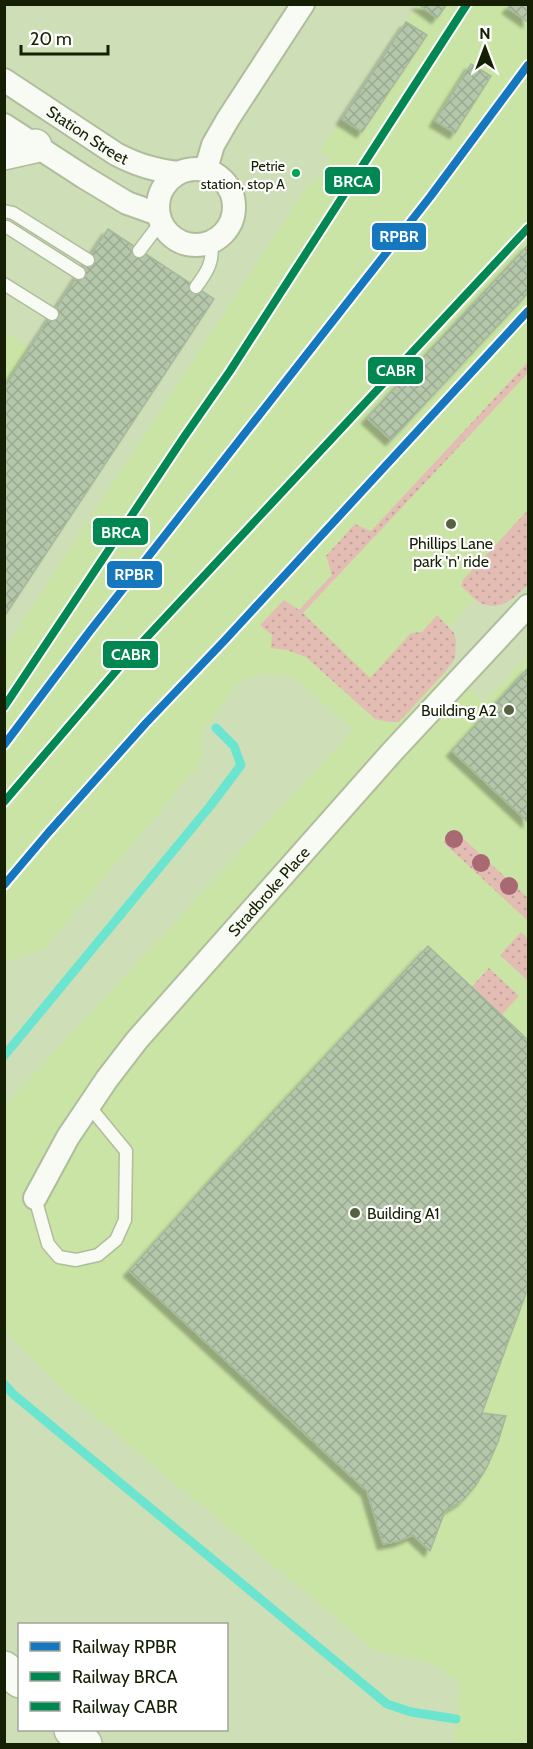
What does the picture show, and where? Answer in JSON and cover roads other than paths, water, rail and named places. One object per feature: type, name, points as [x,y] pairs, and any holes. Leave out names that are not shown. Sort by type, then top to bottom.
[{"type":"highway","points":[[4,1668],[18,1678]]},
{"type":"highway","points":[[71,1731],[85,1744]]},
{"type":"street","points":[[206,169],[213,145],[228,119],[303,4]]},
{"type":"street","name":"Station Street","points":[[4,80],[116,154],[135,164],[178,172]]},
{"type":"street","points":[[4,125],[20,149],[160,218]]},
{"type":"street","points":[[187,169],[206,169],[217,174],[232,192],[235,204],[234,216],[229,227],[211,243],[199,245],[176,240],[160,218],[158,202],[162,190],[168,180],[178,172],[187,169]]},
{"type":"street","name":"Stradbroke Place","points":[[35,1198],[68,1137],[107,1079],[137,1040],[392,752],[528,606]]},
{"type":"lane","points":[[4,211],[13,213],[88,260]]},
{"type":"lane","points":[[139,251],[160,218]]},
{"type":"lane","points":[[4,228],[79,273]]},
{"type":"lane","points":[[196,287],[213,256],[211,243]]},
{"type":"lane","points":[[4,284],[52,314]]},
{"type":"lane","points":[[35,1198],[48,1244],[59,1257],[76,1260],[98,1255],[116,1240],[124,1220],[126,1151],[89,1106]]},
{"type":"waterway","points":[[4,1056],[211,805],[241,765],[234,746],[216,728]]},
{"type":"waterway","points":[[4,1384],[13,1394],[387,1704],[411,1712],[456,1719]]},
{"type":"rail line","name":"BRCA","points":[[4,707],[230,371],[467,4]]},
{"type":"rail line","name":"RPBR","points":[[4,745],[90,631],[430,197],[528,65]]},
{"type":"rail line","name":"CABR","points":[[4,802],[122,664],[528,228]]},
{"type":"rail line","name":"RPBR","points":[[4,885],[146,723],[528,311]]},
{"type":"place","name":"Petrie station, stop A","points":[[296,173]]},
{"type":"place","name":"Phillips Lane park 'n' ride","points":[[451,524]]},
{"type":"place","name":"Building A2","points":[[509,710]]},
{"type":"place","name":"Building A1","points":[[355,1213]]}]
